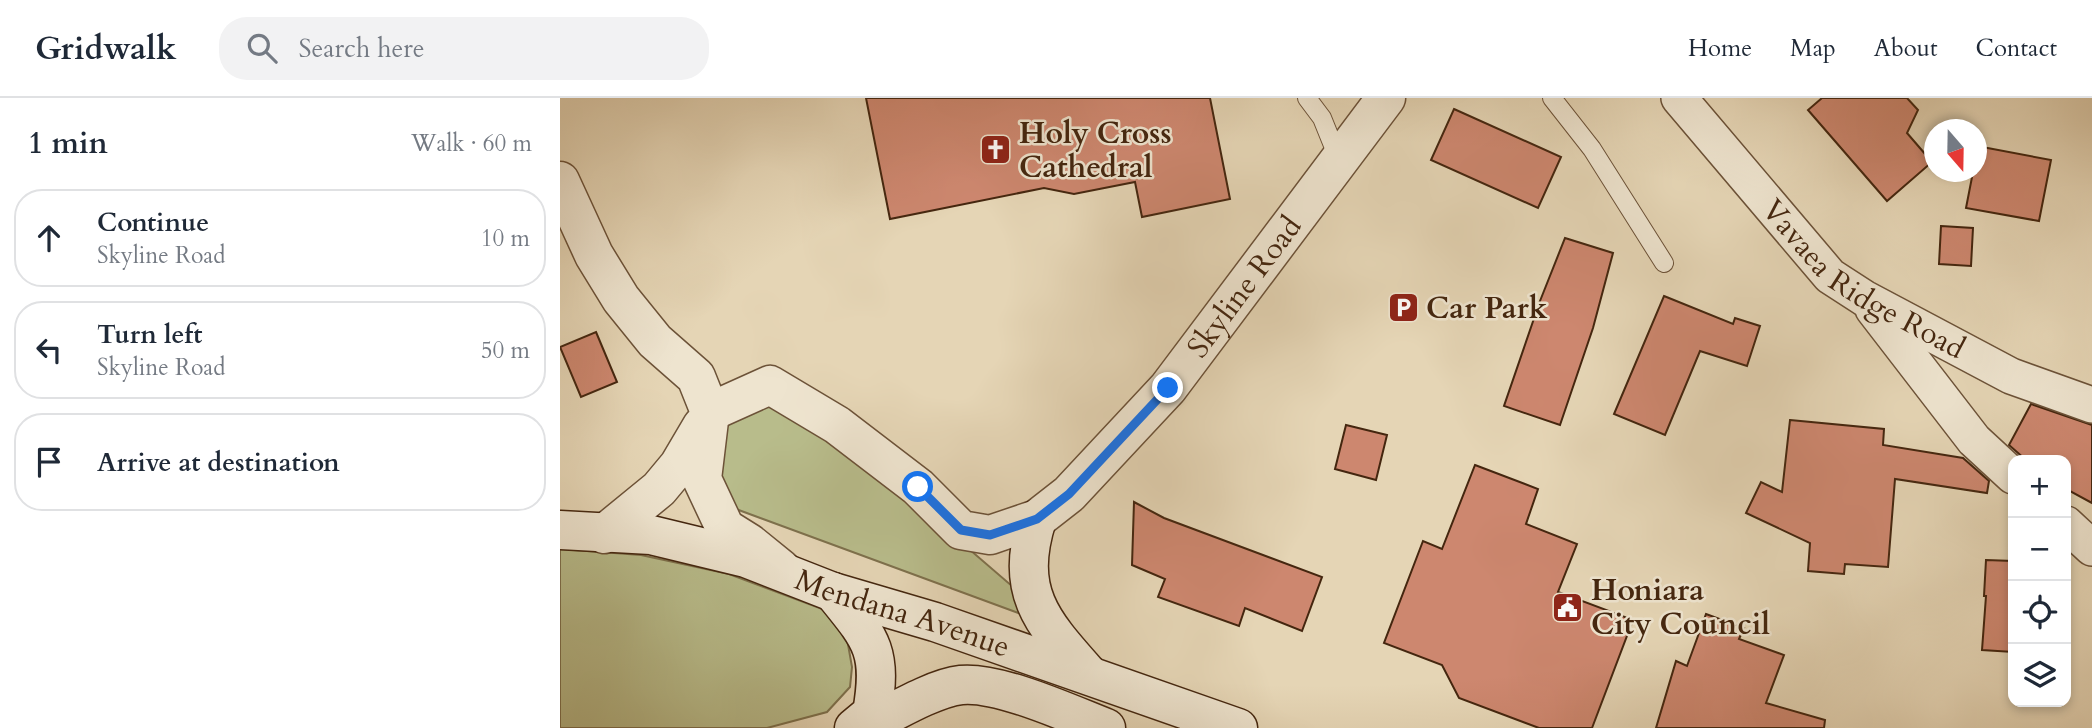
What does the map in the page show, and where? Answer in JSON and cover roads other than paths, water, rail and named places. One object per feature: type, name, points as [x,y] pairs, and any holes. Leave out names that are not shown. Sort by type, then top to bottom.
[{"type":"street","name":"Skyline Road","points":[[710,412],[770,385],[837,425],[918,487],[961,530],[990,535],[1037,519],[1069,494],[1168,388],[1386,98]]},
{"type":"street","name":"Vavaea Ridge Road","points":[[1679,98],[1830,276],[1864,298],[2011,376],[2092,405]]},
{"type":"street","points":[[560,181],[594,255],[621,299],[655,341],[696,377],[710,412],[702,479],[725,528],[783,570]]},
{"type":"street","points":[[1864,298],[1974,440],[2008,471]]},
{"type":"street","points":[[604,534],[659,489],[679,465],[710,412]]},
{"type":"street","points":[[1037,519],[1030,542],[1028,574],[1034,604],[1055,636],[1090,676]]},
{"type":"street","points":[[2071,529],[2092,548]]},
{"type":"street","name":"Mendana Avenue","points":[[560,530],[651,535],[679,540],[783,570],[833,592],[935,622],[1238,728]]},
{"type":"street","points":[[833,592],[866,633],[876,657],[877,687],[872,713],[854,728]]},
{"type":"street","name":"Mendana Avenue","points":[[862,728],[933,694],[961,685],[992,686],[1106,728]]},
{"type":"lane","points":[[1307,98],[1322,118],[1339,161]]},
{"type":"lane","points":[[1552,98],[1592,149],[1664,264]]},
{"type":"place","name":"Holy Cross Cathedral","points":[[996,150]]},
{"type":"place","name":"Car Park","points":[[1403,308]]},
{"type":"place","name":"Honiara City Council","points":[[1568,607]]}]
